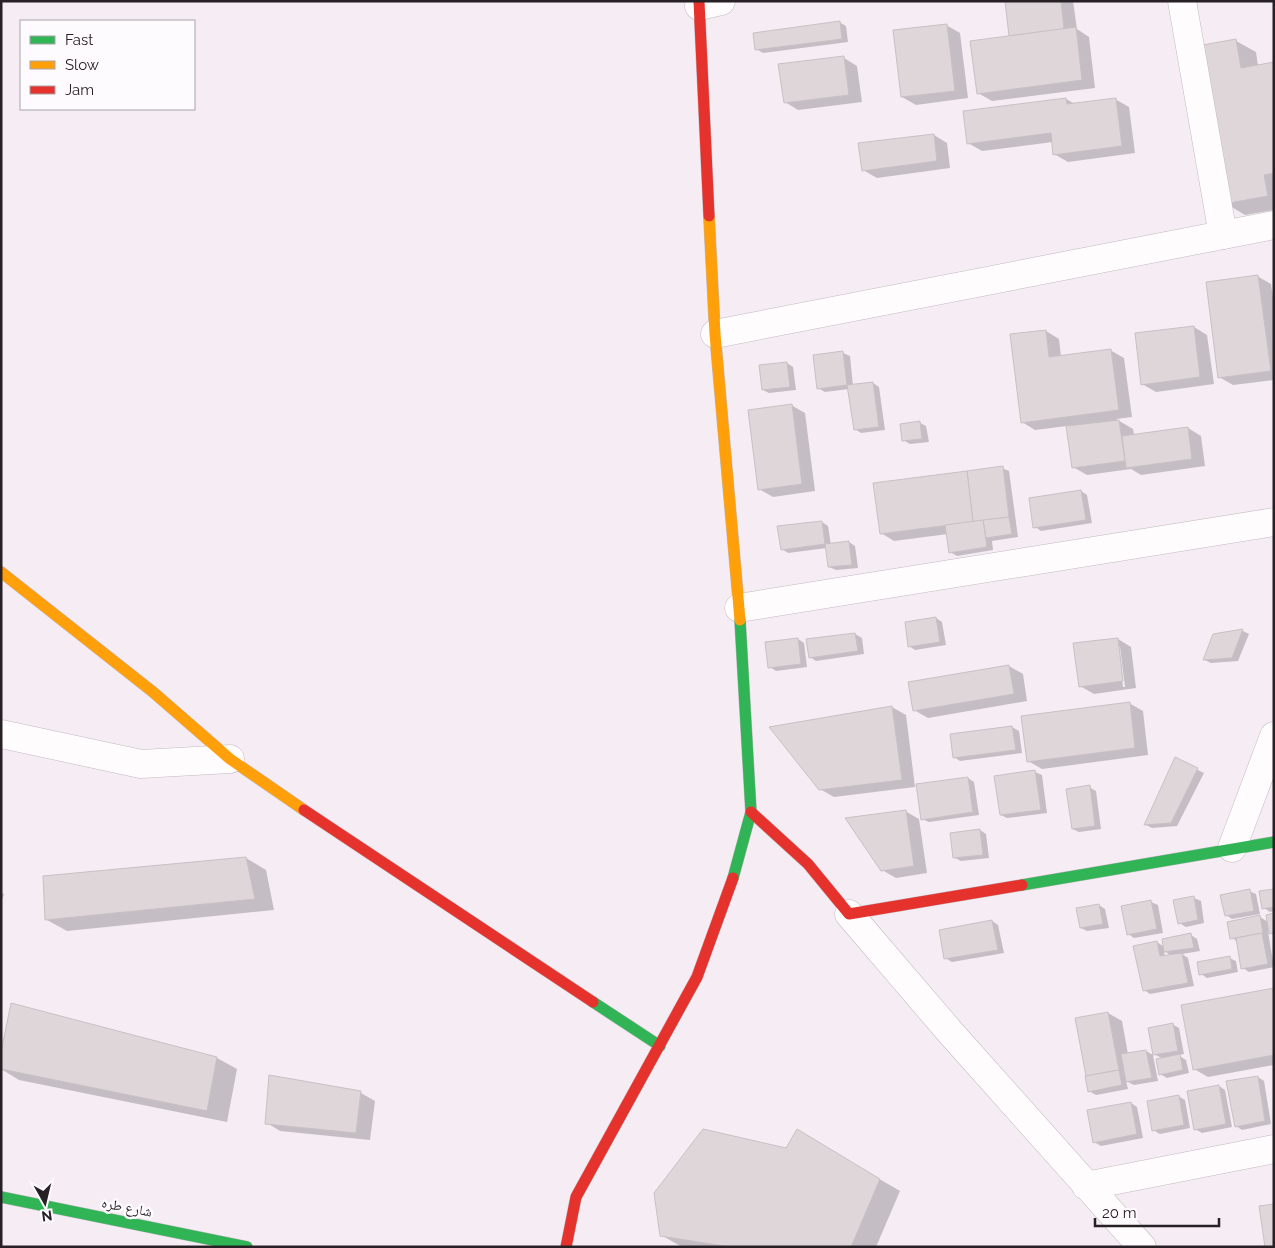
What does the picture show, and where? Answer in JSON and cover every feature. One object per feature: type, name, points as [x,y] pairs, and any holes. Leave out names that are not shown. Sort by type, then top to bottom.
[{"type":"street","points":[[1182,1],[1223,235]]},
{"type":"street","points":[[566,1247],[576,1197],[697,977],[731,886],[751,812],[739,608],[715,334],[706,3]]},
{"type":"street","points":[[715,334],[1274,225]]},
{"type":"street","points":[[739,608],[1274,522]]},
{"type":"street","points":[[1,572],[153,692],[230,759],[660,1046]]},
{"type":"street","points":[[1,734],[141,764],[230,759]]},
{"type":"street","points":[[1232,848],[1274,736]]},
{"type":"street","points":[[751,812],[808,864],[950,1032],[1142,1247]]},
{"type":"street","points":[[849,914],[1274,842]]},
{"type":"street","points":[[1086,1186],[1274,1149]]},
{"type":"street","name":"شارع طره","points":[[1,1197],[246,1247]]},
{"type":"building","points":[[1005,1],[1061,1],[1064,29],[1009,36]]},
{"type":"building","points":[[840,21],[842,39],[755,50],[753,33]]},
{"type":"building","points":[[947,24],[955,91],[901,97],[893,30]]},
{"type":"building","points":[[1076,27],[1082,80],[977,94],[970,41]]},
{"type":"building","points":[[1236,39],[1241,68],[1274,62],[1274,173],[1264,175],[1268,196],[1224,204],[1197,46]]},
{"type":"building","points":[[844,56],[849,95],[784,103],[778,64]]},
{"type":"building","points":[[1066,98],[1067,104],[1116,98],[1122,146],[1053,155],[1051,133],[967,144],[963,111]]},
{"type":"building","points":[[934,134],[937,161],[862,171],[858,143]]},
{"type":"building","points":[[1258,275],[1271,371],[1218,378],[1206,282]]},
{"type":"building","points":[[1194,326],[1200,377],[1141,385],[1135,333]]},
{"type":"building","points":[[1046,330],[1049,357],[1111,349],[1119,410],[1021,423],[1010,334]]},
{"type":"building","points":[[843,351],[847,385],[817,389],[813,355]]},
{"type":"building","points":[[787,362],[790,387],[762,390],[759,365]]},
{"type":"building","points":[[873,382],[879,427],[854,430],[847,385]]},
{"type":"building","points":[[792,404],[802,484],[758,490],[748,410]]},
{"type":"building","points":[[1119,420],[1125,461],[1072,468],[1066,426]]},
{"type":"building","points":[[920,421],[922,439],[902,441],[900,424]]},
{"type":"building","points":[[1188,427],[1192,459],[1126,468],[1122,436]]},
{"type":"building","points":[[1003,466],[1009,517],[973,522],[967,471]]},
{"type":"building","points":[[967,471],[973,522],[880,534],[873,483]]},
{"type":"building","points":[[1081,490],[1086,520],[1033,528],[1029,498]]},
{"type":"building","points":[[1009,517],[1012,534],[986,538],[983,520]]},
{"type":"building","points":[[983,520],[987,547],[949,553],[945,525]]},
{"type":"building","points":[[822,521],[825,544],[781,550],[777,526]]},
{"type":"building","points":[[849,541],[852,565],[828,567],[825,544]]},
{"type":"building","points":[[936,617],[940,642],[908,647],[905,622]]},
{"type":"building","points":[[1243,629],[1232,658],[1203,660],[1213,634]]},
{"type":"building","points":[[855,633],[858,651],[809,658],[806,639]]},
{"type":"building","points":[[798,638],[801,664],[768,668],[765,642]]},
{"type":"building","points":[[1118,638],[1123,681],[1079,687],[1073,643]]},
{"type":"building","points":[[1009,665],[1014,694],[913,711],[908,682]]},
{"type":"building","points":[[1130,702],[1135,748],[1027,762],[1021,716]]},
{"type":"building","points":[[892,706],[902,780],[819,790],[769,727]]},
{"type":"building","points":[[1012,726],[1016,750],[953,758],[950,734]]},
{"type":"building","points":[[1175,757],[1198,768],[1171,823],[1144,825]]},
{"type":"building","points":[[1035,770],[1041,810],[1000,815],[994,776]]},
{"type":"building","points":[[968,777],[973,812],[921,820],[916,784]]},
{"type":"building","points":[[1090,785],[1095,826],[1072,829],[1066,789]]},
{"type":"building","points":[[906,810],[914,866],[881,871],[845,818]]},
{"type":"building","points":[[980,829],[983,855],[953,858],[950,833]]},
{"type":"building","points":[[246,857],[255,899],[45,920],[43,876]]},
{"type":"building","points":[[1250,889],[1254,911],[1225,916],[1220,895]]},
{"type":"building","points":[[1274,889],[1274,907],[1262,909],[1259,891]]},
{"type":"building","points":[[1194,896],[1198,920],[1178,924],[1173,900]]},
{"type":"building","points":[[1151,900],[1157,929],[1127,935],[1121,906]]},
{"type":"building","points":[[1099,904],[1103,924],[1080,928],[1076,908]]},
{"type":"building","points":[[1274,913],[1274,933],[1269,934],[1266,915]]},
{"type":"building","points":[[1260,915],[1263,933],[1230,939],[1227,922]]},
{"type":"building","points":[[992,920],[998,950],[944,959],[939,930]]},
{"type":"building","points":[[1191,933],[1194,948],[1164,952],[1162,939]]},
{"type":"building","points":[[1262,933],[1268,964],[1241,969],[1236,938]]},
{"type":"building","points":[[1157,941],[1160,956],[1182,953],[1188,983],[1143,991],[1133,946]]},
{"type":"building","points":[[1230,956],[1232,969],[1199,975],[1197,962]]},
{"type":"building","points":[[1274,988],[1274,1055],[1193,1070],[1181,1005]]},
{"type":"building","points":[[11,1003],[217,1057],[207,1111],[1,1069],[1,1052]]},
{"type":"building","points":[[1108,1012],[1119,1070],[1086,1076],[1075,1018]]},
{"type":"building","points":[[1173,1023],[1178,1051],[1153,1055],[1148,1028]]},
{"type":"building","points":[[1146,1050],[1152,1078],[1126,1082],[1121,1054]]},
{"type":"building","points":[[1180,1054],[1183,1070],[1159,1075],[1156,1059]]},
{"type":"building","points":[[1119,1070],[1122,1085],[1088,1092],[1085,1076]]},
{"type":"building","points":[[269,1075],[361,1091],[356,1133],[265,1124]]},
{"type":"building","points":[[1258,1076],[1265,1121],[1235,1127],[1226,1081]]},
{"type":"building","points":[[1219,1085],[1226,1124],[1194,1130],[1187,1091]]},
{"type":"building","points":[[1179,1095],[1184,1125],[1152,1131],[1147,1101]]},
{"type":"building","points":[[1131,1102],[1137,1134],[1093,1143],[1087,1110]]},
{"type":"building","points":[[703,1129],[786,1148],[797,1129],[880,1179],[851,1247],[730,1247],[660,1236],[654,1193]]},
{"type":"building","points":[[1274,1204],[1274,1247],[1265,1247],[1259,1206]]},
{"type":"traffic: fast","points":[[733,878],[751,812],[740,620]]},
{"type":"traffic: fast","points":[[1022,885],[1274,842]]},
{"type":"traffic: fast","points":[[593,1002],[660,1046]]},
{"type":"traffic: fast","points":[[1,1197],[247,1247]]},
{"type":"traffic: slow","points":[[709,216],[715,334],[740,620]]},
{"type":"traffic: slow","points":[[1,572],[153,692],[230,759],[304,810]]},
{"type":"traffic: jam","points":[[699,1],[709,216]]},
{"type":"traffic: jam","points":[[304,810],[593,1002]]},
{"type":"traffic: jam","points":[[751,812],[808,864],[849,914],[1022,885]]},
{"type":"traffic: jam","points":[[566,1247],[576,1197],[697,977],[733,878]]}]
